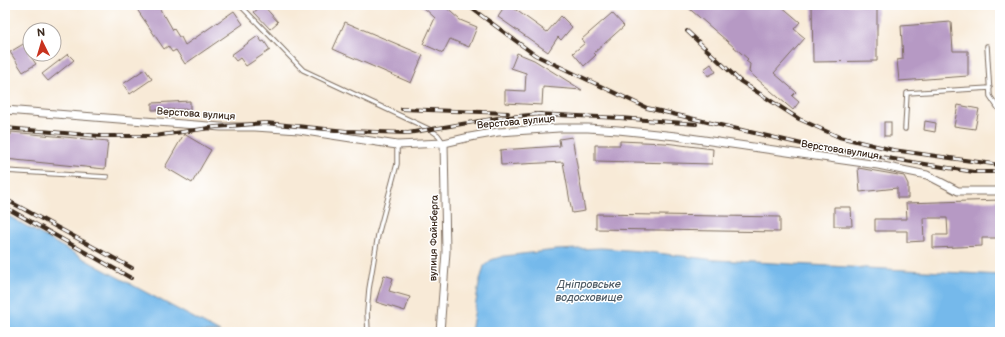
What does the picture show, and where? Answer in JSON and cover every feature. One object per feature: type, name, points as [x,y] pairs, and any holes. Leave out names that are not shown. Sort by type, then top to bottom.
[{"type":"street","name":"Верстова вулиця","points":[[5,110],[221,126],[299,130],[397,146],[444,143],[470,136],[498,132],[559,128],[618,130],[676,136],[878,165],[927,175],[958,191],[1000,191]]},
{"type":"street","name":"вулиця Файнберга","points":[[440,332],[446,252],[444,143]]},
{"type":"lane","points":[[240,5],[303,70],[431,130],[438,135],[444,143]]},
{"type":"lane","points":[[988,46],[990,96],[1000,111]]},
{"type":"lane","points":[[905,129],[907,93],[990,88]]},
{"type":"lane","points":[[368,332],[367,312],[369,289],[378,235],[397,164],[397,146]]},
{"type":"lane","points":[[5,171],[107,177]]},
{"type":"water","points":[[5,214],[93,264],[220,332],[5,332]]},
{"type":"water","name":"Дніпровське водосховище","points":[[601,248],[716,260],[1000,275],[1000,332],[471,332],[479,284],[484,266],[491,260],[504,256],[556,250]]},
{"type":"building","points":[[134,5],[158,5],[164,17],[165,16],[173,30],[174,29],[179,37],[181,37],[185,45],[234,11],[243,24],[185,64],[176,50],[172,52],[168,46],[164,49]]},
{"type":"building","points":[[263,5],[278,22],[270,29],[254,12]]},
{"type":"building","points":[[421,5],[443,5],[460,20],[477,27],[469,47],[450,39],[443,53],[423,44],[435,18]]},
{"type":"building","points":[[506,5],[509,5],[547,32],[561,16],[572,27],[561,40],[558,37],[548,52],[498,17]]},
{"type":"building","points":[[685,5],[780,5],[800,22],[794,29],[805,38],[774,73],[796,92],[792,96],[799,102],[793,110],[749,72],[750,64],[746,61],[748,59]]},
{"type":"building","points":[[812,5],[877,5],[877,61],[813,62]]},
{"type":"building","points":[[612,13],[624,26],[594,53],[596,55],[584,66],[573,53],[585,43],[582,39]]},
{"type":"building","points":[[345,22],[423,55],[411,83],[333,49]]},
{"type":"building","points":[[951,22],[953,51],[968,51],[968,76],[899,81],[897,60],[903,59],[901,26]]},
{"type":"building","points":[[258,36],[262,42],[264,41],[270,50],[246,66],[240,58],[236,61],[231,55]]},
{"type":"building","points":[[22,45],[22,62],[35,62],[36,64],[23,72],[10,52]]},
{"type":"building","points":[[517,53],[534,60],[582,90],[543,87],[542,105],[505,103],[505,90],[525,91],[526,73],[511,68]]},
{"type":"building","points":[[68,54],[74,60],[48,81],[42,74],[58,62],[62,62],[62,59]]},
{"type":"building","points":[[711,64],[716,72],[708,76],[704,69]]},
{"type":"building","points":[[145,69],[152,79],[130,94],[123,84]]},
{"type":"building","points":[[190,101],[190,109],[152,110],[152,103]]},
{"type":"building","points":[[958,105],[979,109],[975,129],[954,126]]},
{"type":"building","points":[[925,121],[936,123],[935,132],[924,130]]},
{"type":"building","points":[[884,122],[891,122],[891,136],[884,136]]},
{"type":"building","points":[[11,132],[108,141],[105,169],[5,159],[5,135],[11,135]]},
{"type":"building","points":[[184,134],[211,150],[192,183],[165,167]]},
{"type":"building","points":[[572,137],[585,211],[572,213],[563,162],[501,165],[500,150],[560,146],[559,139]]},
{"type":"building","points":[[620,141],[665,143],[713,149],[712,164],[595,161],[595,145],[620,145]]},
{"type":"building","points":[[858,168],[904,176],[908,184],[908,198],[897,198],[897,188],[860,192]]},
{"type":"building","points":[[1000,200],[1000,238],[982,238],[982,246],[933,248],[933,235],[948,235],[947,218],[923,218],[924,241],[907,242],[907,231],[875,231],[875,219],[907,219],[906,203]]},
{"type":"building","points":[[834,207],[851,207],[852,226],[834,226]]},
{"type":"building","points":[[596,214],[780,217],[780,232],[596,229]]},
{"type":"building","points":[[384,275],[393,278],[389,291],[410,297],[405,311],[376,302]]},
{"type":"railway","points":[[467,5],[535,55],[647,108],[806,145],[974,172],[1000,172]]},
{"type":"railway","points":[[687,31],[740,81],[799,119],[839,137],[893,150],[1000,165]]},
{"type":"railway","points":[[402,109],[508,113]]},
{"type":"railway","points":[[536,114],[620,118],[696,124]]},
{"type":"railway","points":[[5,128],[100,136],[155,136],[216,127],[266,123],[346,131],[408,133],[498,118],[541,114]]},
{"type":"railway","points":[[5,199],[132,268]]},
{"type":"railway","points":[[5,207],[131,278]]}]
